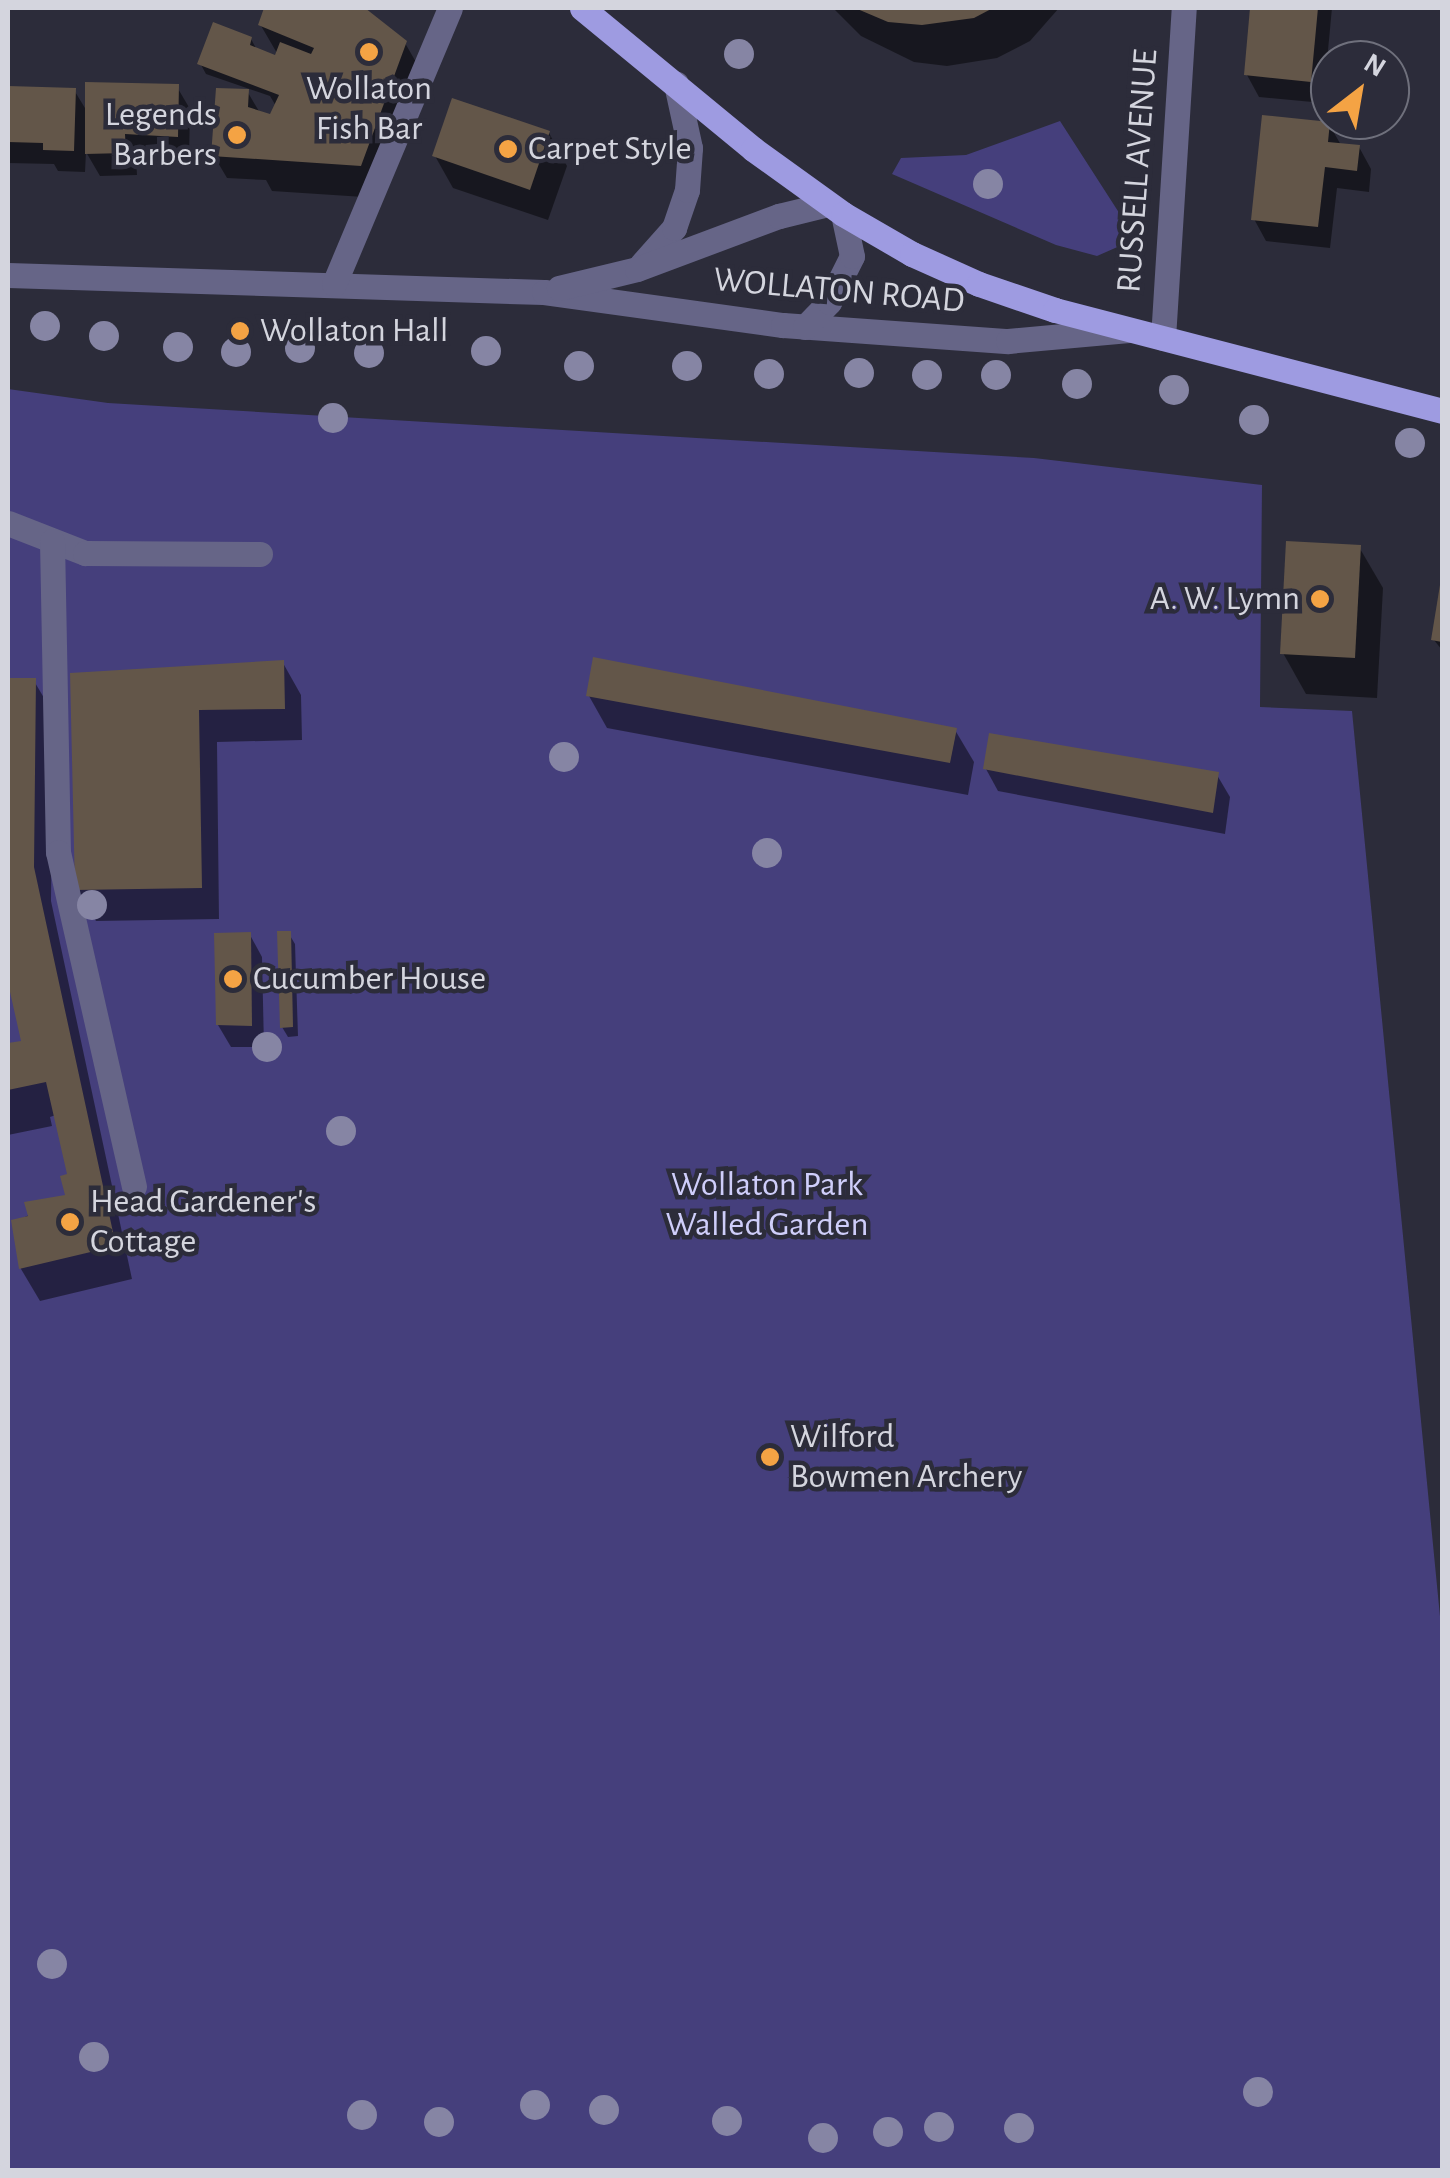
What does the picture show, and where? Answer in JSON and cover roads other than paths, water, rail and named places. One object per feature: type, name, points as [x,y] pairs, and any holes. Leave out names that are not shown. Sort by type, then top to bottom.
[{"type":"main road","name":"WOLLATON ROAD","points":[[582,8],[835,209],[979,284],[1128,330],[1442,411]]},
{"type":"street","points":[[334,284],[450,8]]},
{"type":"street","name":"RUSSELL AVENUE","points":[[1163,338],[1184,8]]},
{"type":"street","points":[[637,269],[674,228],[687,190],[690,148],[676,84]]},
{"type":"street","points":[[805,327],[829,302],[852,256],[835,209]]},
{"type":"street","name":"WOLLATON ROAD","points":[[544,292],[637,269],[779,216],[835,209]]},
{"type":"street","name":"WOLLATON ROAD","points":[[8,275],[544,292],[805,327],[1008,341],[1128,330]]},
{"type":"street","points":[[8,522],[85,553],[260,554]]},
{"type":"street","points":[[52,541],[58,852],[134,1186]]},
{"type":"place","name":"Wollaton Fish Bar","points":[[369,52]]},
{"type":"place","name":"Legends Barbers","points":[[237,135]]},
{"type":"place","name":"Carpet Style","points":[[508,149]]},
{"type":"place","name":"Wollaton Hall","points":[[240,331]]},
{"type":"place","name":"A. W. Lymn","points":[[1320,599]]},
{"type":"place","name":"Cucumber House","points":[[233,979]]},
{"type":"place","name":"Head Gardener's Cottage","points":[[70,1222]]},
{"type":"place","name":"Wilford Bowmen Archery","points":[[770,1457]]},
{"type":"park label","name":"Wollaton Park Walled Garden","points":[[767,1205]]}]
